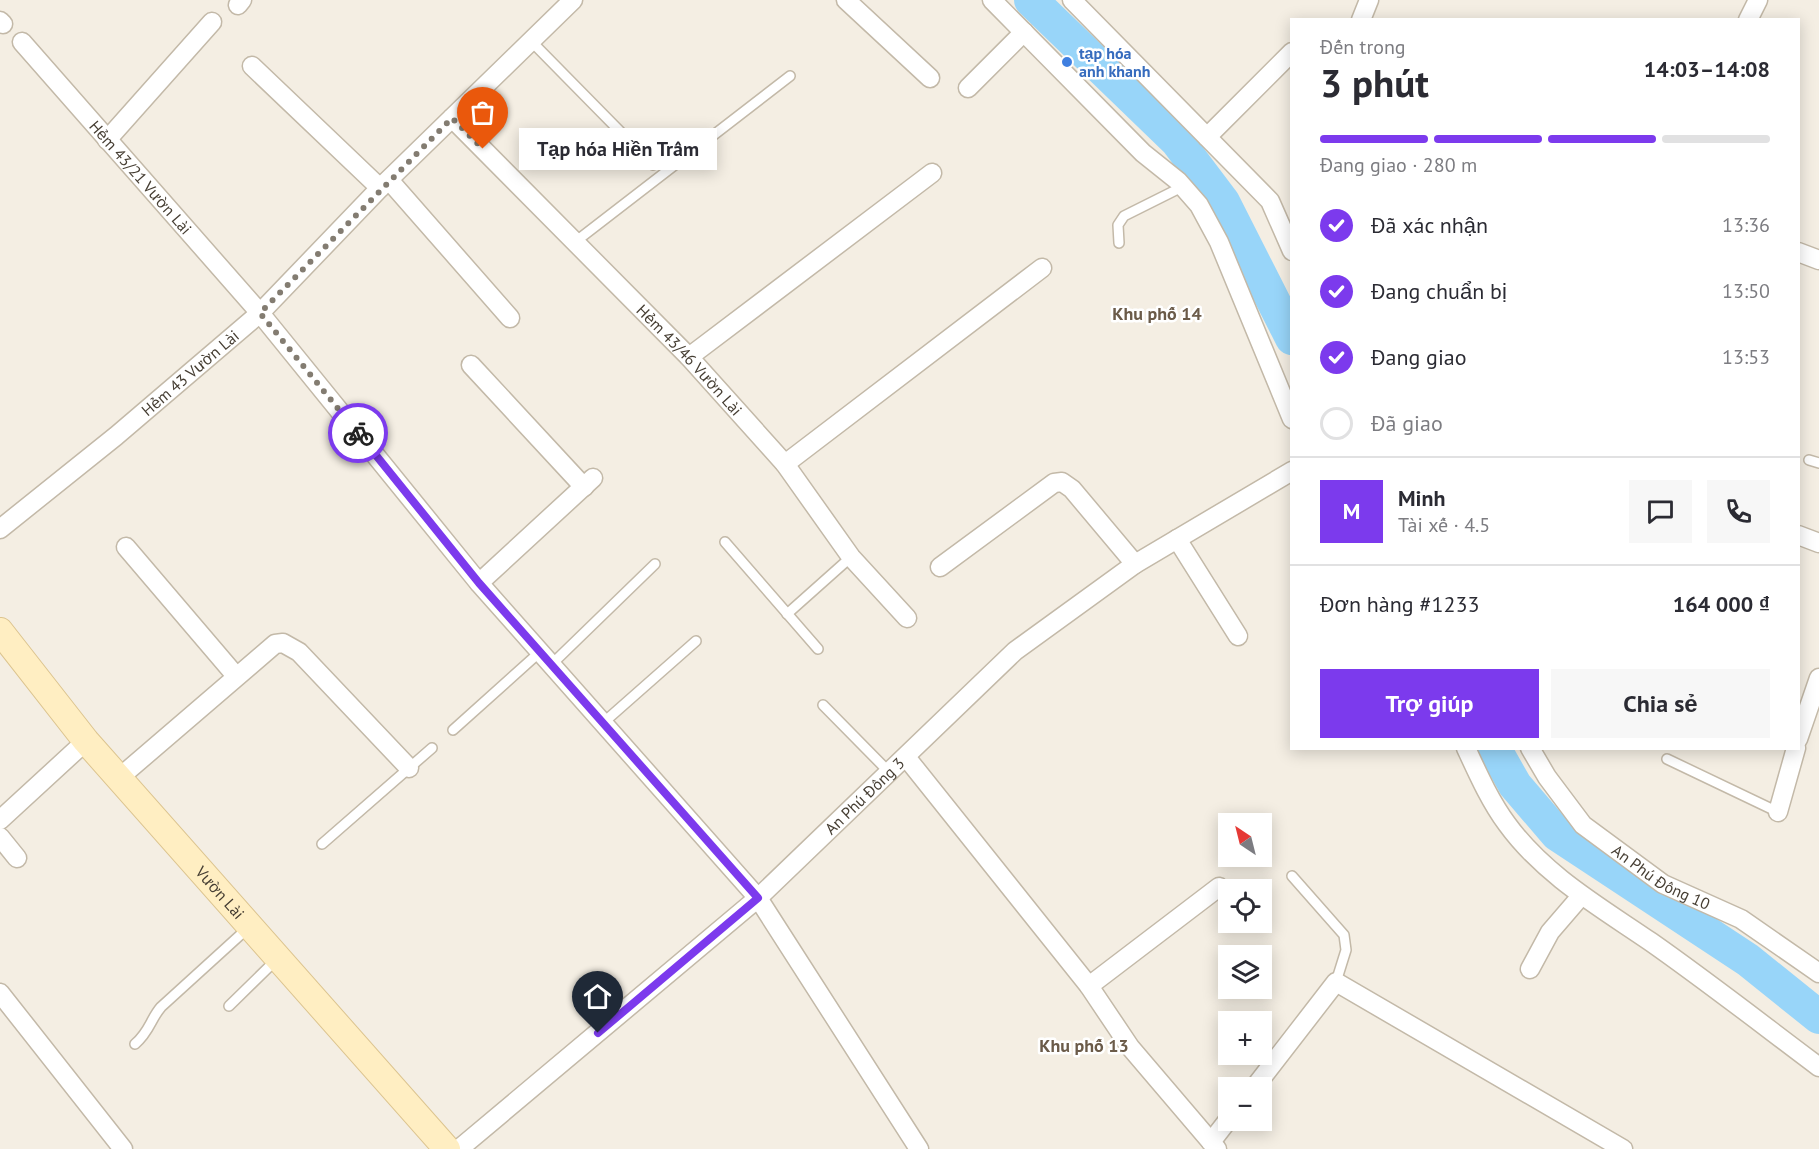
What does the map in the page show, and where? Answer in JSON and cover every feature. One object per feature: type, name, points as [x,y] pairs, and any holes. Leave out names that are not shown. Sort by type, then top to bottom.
[{"type":"main road","name":"Vườn Lài","points":[[0,631],[86,741],[447,1149]]},
{"type":"street","points":[[846,0],[930,78]]},
{"type":"street","points":[[992,0],[1143,153],[1184,186],[1199,205],[1219,242],[1290,414]]},
{"type":"street","points":[[1072,0],[1270,201],[1290,246]]},
{"type":"street","points":[[1362,18],[1369,0]]},
{"type":"street","points":[[1750,18],[1758,0]]},
{"type":"street","name":"Hẻm 43 Vườn Lài","points":[[0,529],[116,436],[260,313],[385,184],[531,41],[562,4]]},
{"type":"street","points":[[107,140],[212,22]]},
{"type":"street","points":[[968,88],[1024,32]]},
{"type":"street","name":"Hẻm 43/21 Vườn Lài","points":[[22,42],[260,313],[479,583],[758,898],[919,1149]]},
{"type":"street","points":[[1207,137],[1290,54]]},
{"type":"street","points":[[252,66],[385,184],[510,318]]},
{"type":"street","name":"Hẻm 43/46 Vườn Lài","points":[[452,118],[689,357],[785,464],[851,557],[907,618]]},
{"type":"street","points":[[689,357],[932,173]]},
{"type":"street","points":[[1800,253],[1819,260]]},
{"type":"street","points":[[785,464],[1042,268]]},
{"type":"street","points":[[471,365],[589,483],[479,583]]},
{"type":"street","name":"An Phú Đông 3","points":[[459,1149],[758,898],[1015,651],[1135,564],[1290,472]]},
{"type":"street","points":[[940,567],[1054,483],[1062,482],[1072,489],[1135,564]]},
{"type":"street","points":[[1800,536],[1819,543]]},
{"type":"street","points":[[1177,539],[1238,636]]},
{"type":"street","points":[[126,547],[236,676]]},
{"type":"street","points":[[119,778],[275,644],[290,645],[409,768]]},
{"type":"street","points":[[1800,725],[1803,703],[1819,678]]},
{"type":"street","points":[[0,820],[86,741]]},
{"type":"street","points":[[1467,750],[1488,794],[1508,825],[1539,859],[1581,896],[1650,942],[1819,1067]]},
{"type":"street","name":"An Phú Đông 10","points":[[1531,750],[1547,777],[1582,825],[1663,884],[1741,919],[1819,973]]},
{"type":"street","points":[[1778,812],[1795,750]]},
{"type":"street","points":[[906,757],[1089,986],[1130,1047],[1214,1146],[1222,1131]]},
{"type":"street","points":[[0,837],[17,858]]},
{"type":"street","points":[[1089,986],[1218,888]]},
{"type":"street","points":[[1530,969],[1550,932],[1581,896]]},
{"type":"street","points":[[1263,1077],[1336,982],[1623,1149]]},
{"type":"street","points":[[0,993],[123,1149]]},
{"type":"lane","points":[[531,41],[653,165]]},
{"type":"lane","points":[[575,242],[790,76]]},
{"type":"lane","points":[[1119,243],[1118,225],[1124,216],[1184,186]]},
{"type":"lane","points":[[725,542],[818,649]]},
{"type":"lane","points":[[787,614],[851,557]]},
{"type":"lane","points":[[453,730],[546,658],[655,564]]},
{"type":"lane","points":[[603,723],[696,641]]},
{"type":"lane","points":[[823,705],[890,772]]},
{"type":"lane","points":[[322,844],[432,748]]},
{"type":"lane","points":[[1667,759],[1778,812]]},
{"type":"lane","points":[[1292,876],[1344,935],[1346,950],[1336,982]]},
{"type":"lane","points":[[135,1044],[147,1033],[154,1015],[161,1007],[249,927]]},
{"type":"lane","points":[[230,1006],[277,959]]},
{"type":"waterway","points":[[1031,0],[1177,141],[1223,202],[1290,334]]},
{"type":"waterway","points":[[1495,750],[1515,785],[1557,834],[1748,960],[1819,1017]]},
{"type":"way so far","points":[[358,433],[260,313],[380,188],[452,118],[483,149]]},
{"type":"place","name":"tạp hóa anh khanh","points":[[1067,62]]},
{"type":"place","name":"Tạp hóa Hiền Trâm","points":[[483,149]]},
{"type":"district","name":"Khu phố 14","points":[[1157,313]]},
{"type":"district","name":"Khu phố 13","points":[[1084,1045]]},
{"type":"route","points":[[358,433],[479,583],[758,898],[598,1033]]}]
